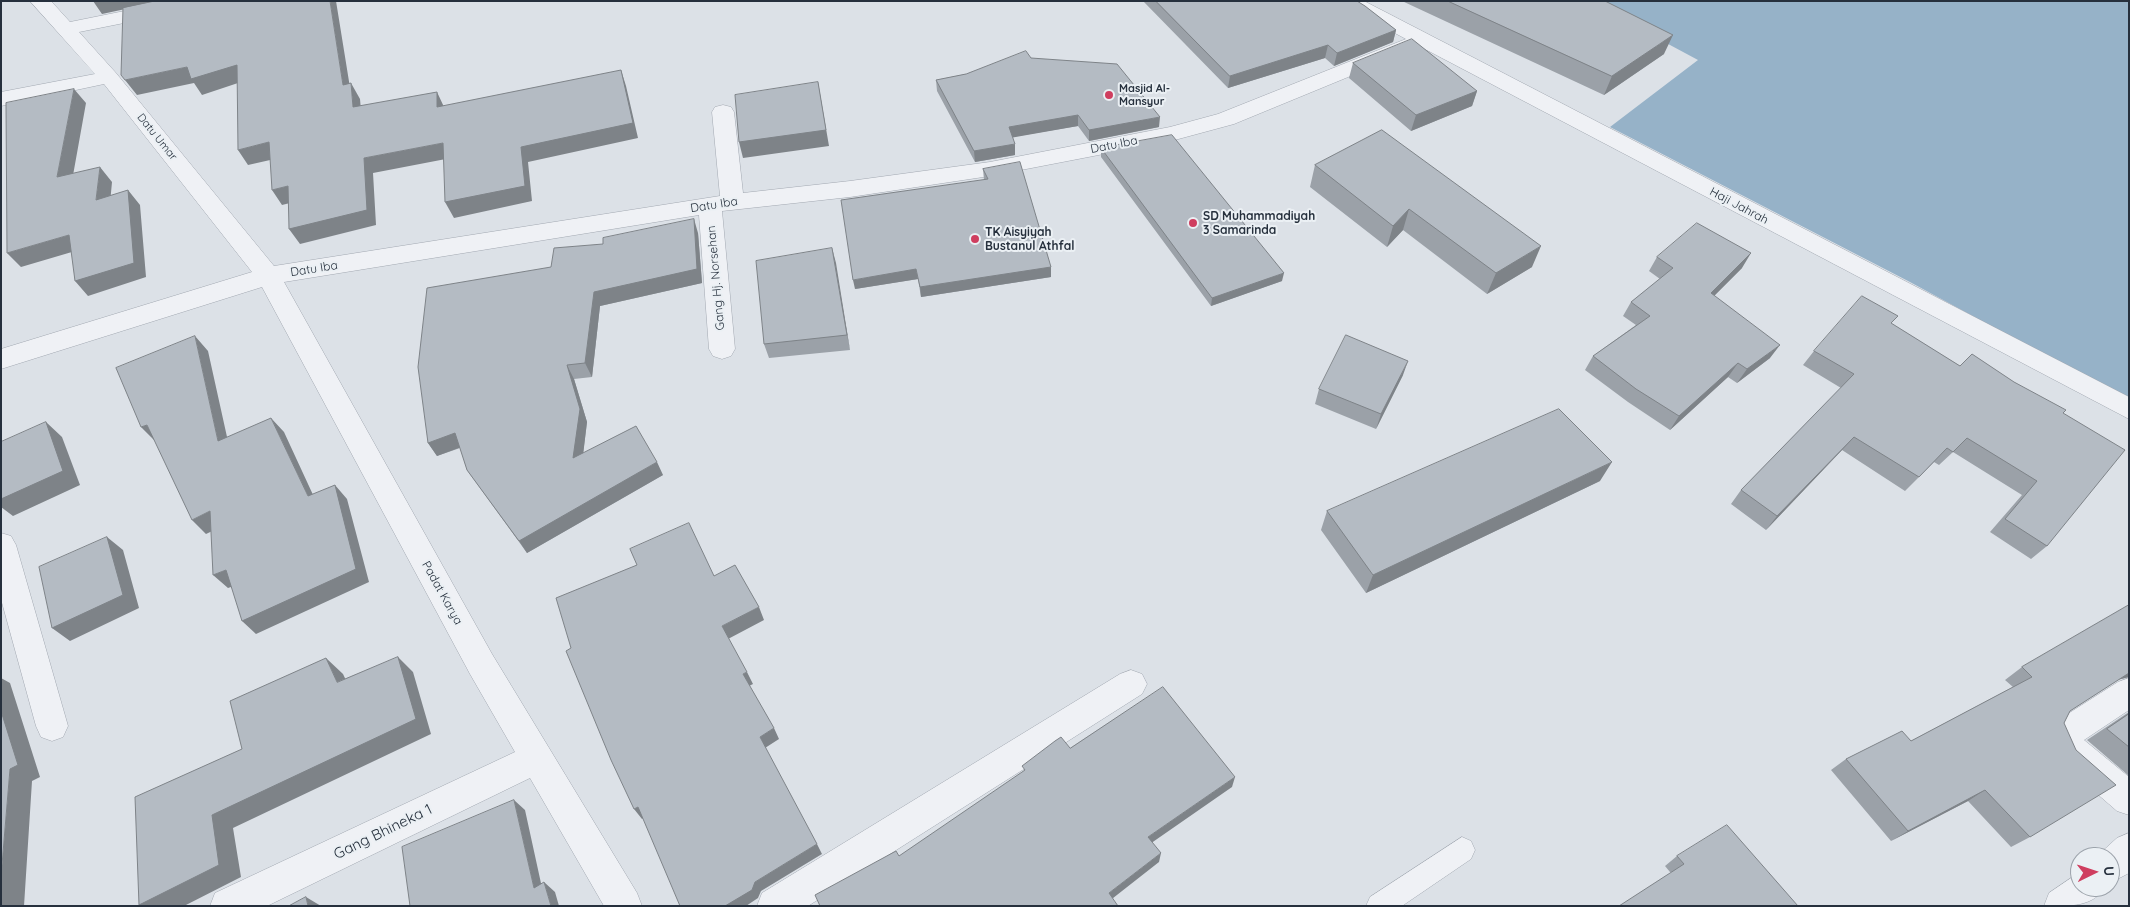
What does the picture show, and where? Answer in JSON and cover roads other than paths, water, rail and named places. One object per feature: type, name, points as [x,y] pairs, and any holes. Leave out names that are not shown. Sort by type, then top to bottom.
[{"type":"street","name":"Datu Umar","points":[[40,1],[109,77],[268,276]]},
{"type":"street","points":[[66,29],[204,1]]},
{"type":"street","name":"Haji Jahrah","points":[[1349,1],[2129,409]]},
{"type":"street","name":"Datu Iba","points":[[1,359],[268,276],[721,204],[990,169],[1171,134],[1226,119],[1422,40]]},
{"type":"street","points":[[1,99],[109,77]]},
{"type":"street","name":"Gang Hj. Norsehan","points":[[722,349],[721,204],[723,112]]},
{"type":"street","name":"Padat Karya","points":[[268,276],[476,655],[624,906]]},
{"type":"street","points":[[1,545],[52,726]]},
{"type":"street","points":[[775,906],[1130,684]]},
{"type":"street","points":[[2129,692],[2064,736],[2070,749],[2129,799]]},
{"type":"street","name":"Gang Bhineka 1","points":[[228,906],[538,758]]},
{"type":"street","points":[[2062,906],[2074,897]]},
{"type":"lane","points":[[1379,906],[1462,850]]},
{"type":"water","points":[[1588,1],[2129,1],[2129,401],[1910,282],[1610,127],[1698,60]]},
{"type":"place","name":"Masjid Al- Mansyur","points":[[1109,95]]},
{"type":"place","name":"SD Muhammadiyah 3 Samarinda","points":[[1193,223]]},
{"type":"place","name":"TK Aisyiyah Bustanul Athfal","points":[[975,239]]}]
